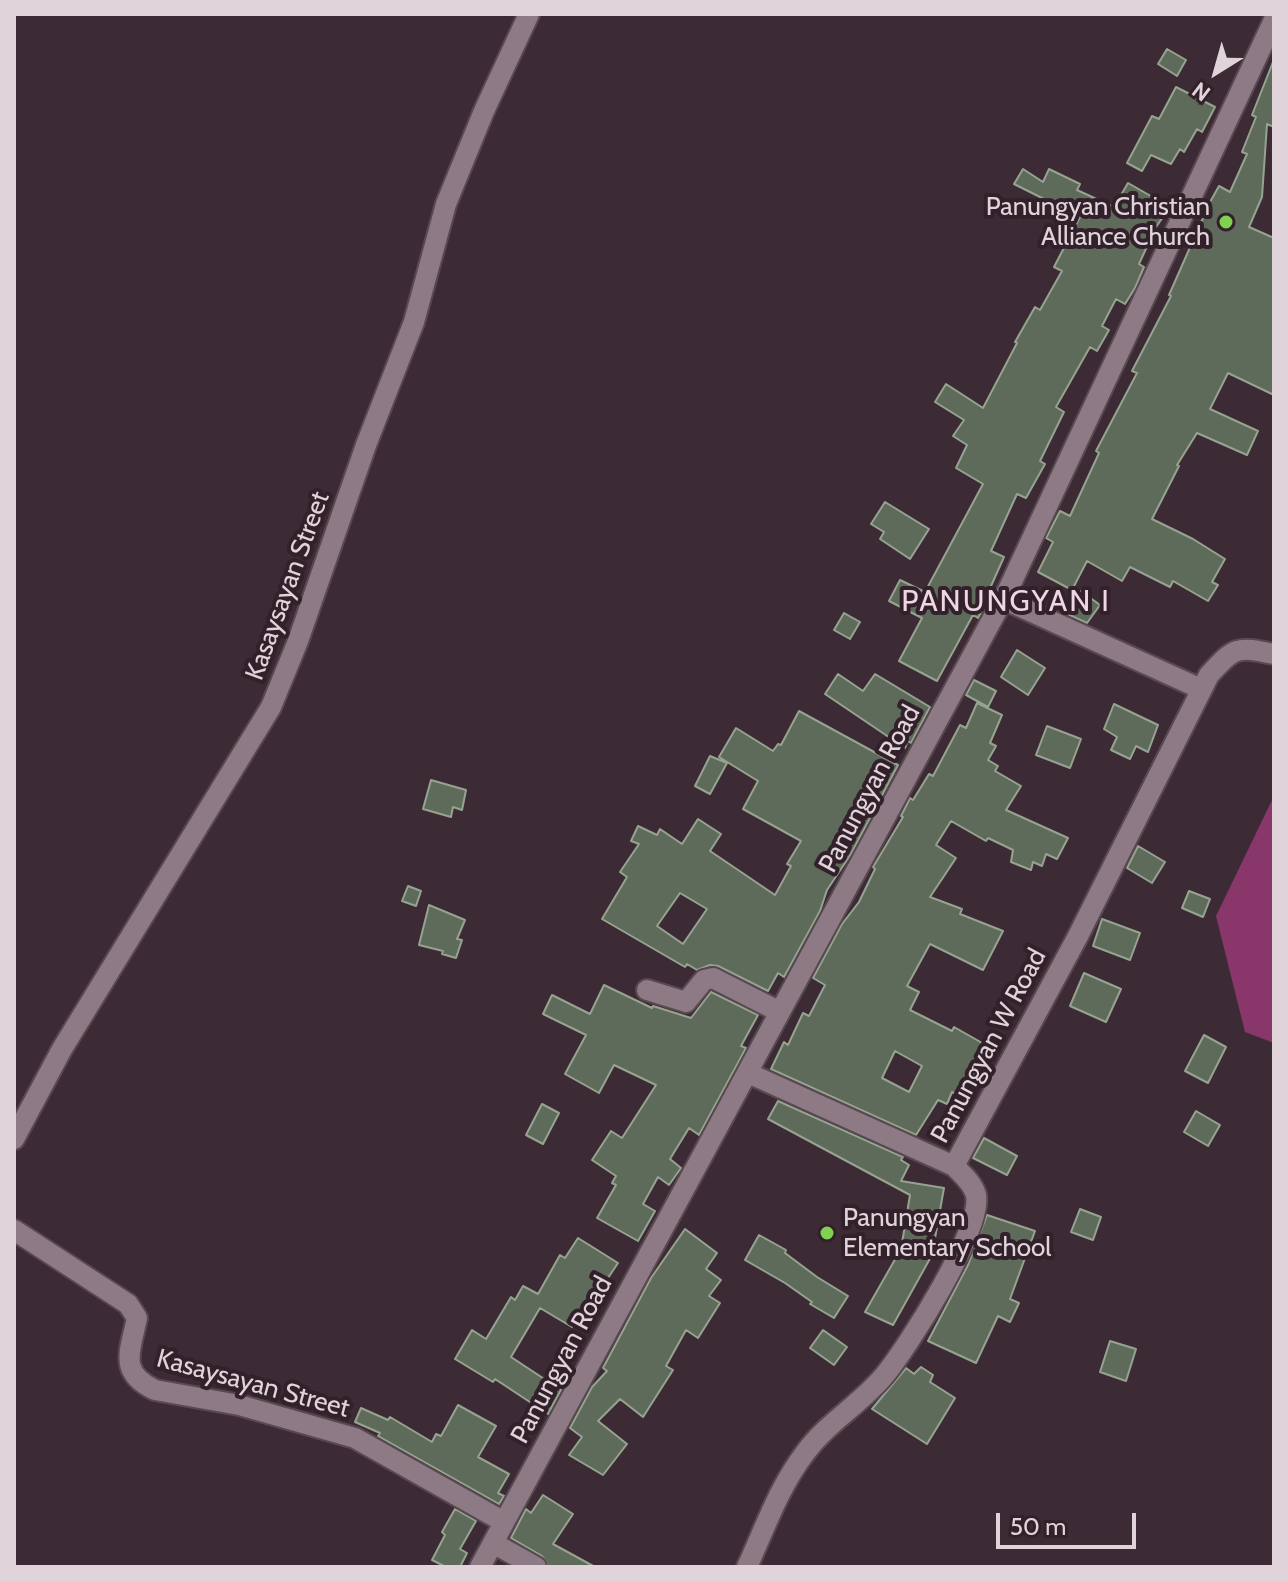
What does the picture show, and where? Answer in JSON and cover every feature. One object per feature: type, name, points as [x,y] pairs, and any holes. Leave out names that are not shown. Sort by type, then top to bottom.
[{"type":"street","name":"Kasaysayan Street","points":[[14,1139],[62,1049],[271,707],[410,333],[446,204],[484,111],[529,14]]},
{"type":"street","name":"Panungyan Road","points":[[480,1567],[1003,599],[1274,20]]},
{"type":"street","points":[[1003,599],[1201,689]]},
{"type":"street","name":"Panungyan W Road","points":[[747,1567],[783,1486],[805,1453],[828,1426],[882,1378],[911,1340],[929,1309],[975,1216],[976,1197],[972,1186],[954,1166],[1078,936],[1209,675],[1234,650],[1248,648],[1274,654]]},
{"type":"street","points":[[647,990],[686,1002],[704,980],[713,978],[780,1012]]},
{"type":"street","points":[[748,1073],[954,1166]]},
{"type":"street","name":"Kasaysayan Street","points":[[14,1230],[128,1304],[137,1318],[128,1361],[132,1375],[144,1385],[155,1390],[239,1405],[355,1438],[504,1522]]},
{"type":"street","points":[[493,1543],[536,1567]]},
{"type":"shaded area","points":[[1274,796],[1274,1043],[1245,1032],[1216,916]]},
{"type":"building","points":[[1167,49],[1186,60],[1177,76],[1158,64]]},
{"type":"building","points":[[1273,62],[1274,127],[1267,124],[1262,197],[1249,227],[1274,238],[1274,395],[1228,373],[1210,409],[1258,431],[1247,455],[1197,433],[1177,465],[1152,519],[1225,559],[1212,582],[1218,585],[1208,601],[1173,581],[1170,587],[1130,567],[1122,581],[1087,561],[1072,590],[1038,572],[1053,542],[1046,538],[1060,511],[1070,516],[1099,453],[1096,451],[1137,373],[1132,371],[1171,296],[1210,202],[1219,186],[1230,192],[1247,154],[1242,152],[1256,117],[1252,115]]},
{"type":"building","points":[[1176,87],[1215,107],[1202,132],[1197,129],[1184,152],[1180,149],[1171,164],[1151,155],[1142,171],[1127,163],[1152,116],[1159,119]]},
{"type":"building","points":[[1023,169],[1043,182],[1049,169],[1080,184],[1077,190],[1114,207],[1128,183],[1170,207],[1156,227],[1139,264],[1144,267],[1135,288],[1125,304],[1116,299],[1102,326],[1109,330],[1097,351],[1090,347],[1056,407],[1064,412],[1040,461],[1045,464],[1026,498],[1017,494],[991,551],[1004,557],[987,595],[990,596],[978,618],[973,615],[937,681],[899,661],[922,618],[889,601],[900,580],[925,592],[983,484],[956,468],[967,445],[953,436],[964,420],[935,402],[946,384],[983,408],[1035,307],[1040,310],[1062,271],[1054,267],[1080,217],[1014,184]]},
{"type":"building","points":[[885,502],[929,529],[910,559],[880,539],[884,532],[871,524]]},
{"type":"building","points":[[1081,591],[1100,605],[1087,623],[1065,613]]},
{"type":"building","points":[[844,613],[860,622],[850,639],[834,630]]},
{"type":"building","points":[[1017,650],[1045,668],[1028,695],[1001,677]]},
{"type":"building","points":[[838,674],[863,691],[875,674],[930,707],[911,743],[908,741],[905,748],[825,694]]},
{"type":"building","points":[[974,680],[996,691],[988,707],[966,695]]},
{"type":"building","points":[[977,703],[1002,715],[990,743],[996,746],[988,760],[998,766],[995,771],[1021,786],[1006,810],[1068,838],[1057,859],[1046,854],[1042,866],[1033,862],[1031,870],[1011,862],[1013,850],[988,838],[986,841],[951,821],[936,845],[956,858],[930,897],[962,909],[960,914],[1003,931],[983,970],[930,944],[907,986],[919,992],[910,1010],[952,1031],[954,1027],[991,1048],[963,1097],[952,1092],[947,1104],[938,1100],[916,1135],[771,1069],[784,1042],[788,1045],[803,1013],[809,1016],[825,985],[813,978],[842,924],[859,902],[875,869],[873,867],[903,817],[910,798],[913,800],[929,774],[933,776],[960,725],[966,728]],"holes":[[[895,1051],[922,1066],[909,1092],[882,1078]]]},
{"type":"building","points":[[1114,704],[1158,725],[1148,752],[1136,746],[1130,759],[1111,750],[1117,737],[1104,729]]},
{"type":"building","points":[[799,711],[898,765],[851,854],[827,890],[820,911],[784,977],[778,973],[768,991],[718,966],[710,965],[697,970],[687,964],[685,967],[602,919],[627,877],[620,872],[639,844],[631,841],[638,826],[657,835],[660,829],[682,844],[698,819],[721,834],[710,851],[775,895],[791,866],[787,864],[801,841],[743,809],[758,781],[719,757],[736,728],[773,751],[778,744],[781,745]],"holes":[[[680,893],[707,909],[683,944],[657,926]]]},
{"type":"building","points":[[1047,726],[1081,739],[1070,768],[1036,755]]},
{"type":"building","points":[[710,756],[727,763],[710,794],[695,786]]},
{"type":"building","points":[[431,780],[466,790],[462,810],[453,807],[451,817],[423,809]]},
{"type":"building","points":[[1138,846],[1165,862],[1152,883],[1127,868]]},
{"type":"building","points":[[408,886],[421,891],[416,906],[402,901]]},
{"type":"building","points":[[1189,891],[1210,899],[1203,917],[1182,908]]},
{"type":"building","points":[[429,905],[465,920],[457,939],[462,940],[456,958],[419,945]]},
{"type":"building","points":[[1102,919],[1140,933],[1130,960],[1093,946]]},
{"type":"building","points":[[1084,973],[1121,989],[1106,1022],[1070,1006]]},
{"type":"building","points":[[604,985],[652,1008],[691,1018],[711,992],[758,1015],[741,1046],[746,1048],[699,1135],[689,1128],[670,1159],[681,1168],[669,1185],[658,1177],[643,1204],[655,1211],[638,1241],[597,1218],[616,1185],[612,1183],[616,1176],[592,1160],[611,1131],[622,1138],[656,1085],[614,1065],[599,1093],[565,1074],[586,1035],[543,1014],[552,995],[590,1014]]},
{"type":"building","points":[[1204,1035],[1226,1047],[1208,1083],[1185,1071]]},
{"type":"building","points":[[778,1101],[903,1157],[901,1160],[909,1165],[901,1181],[944,1188],[932,1255],[893,1325],[865,1312],[901,1249],[910,1195],[768,1119]]},
{"type":"building","points":[[542,1104],[559,1113],[543,1144],[526,1135]]},
{"type":"building","points":[[1196,1111],[1220,1125],[1208,1146],[1184,1132]]},
{"type":"building","points":[[984,1138],[1017,1156],[1007,1175],[973,1158]]},
{"type":"building","points":[[1080,1209],[1101,1217],[1093,1240],[1071,1232]]},
{"type":"building","points":[[987,1215],[1035,1231],[1010,1299],[1019,1303],[1010,1322],[998,1316],[976,1363],[928,1341],[968,1265]]},
{"type":"building","points":[[685,1229],[717,1253],[706,1269],[721,1280],[709,1296],[720,1303],[698,1338],[686,1330],[666,1366],[673,1370],[643,1417],[620,1399],[598,1421],[627,1444],[603,1475],[569,1455],[582,1437],[570,1428],[592,1387],[607,1371],[603,1368],[651,1278]]},
{"type":"building","points":[[759,1235],[786,1250],[785,1253],[817,1277],[848,1296],[834,1318],[810,1304],[812,1302],[785,1283],[745,1260]]},
{"type":"building","points":[[578,1238],[618,1263],[606,1281],[601,1278],[572,1327],[540,1308],[511,1357],[561,1390],[548,1414],[495,1379],[493,1382],[455,1359],[472,1330],[486,1339],[511,1297],[515,1300],[523,1286],[538,1294],[560,1255],[565,1258]]},
{"type":"building","points":[[823,1330],[847,1347],[834,1365],[810,1348]]},
{"type":"building","points":[[1110,1341],[1136,1349],[1126,1381],[1100,1372]]},
{"type":"building","points":[[921,1367],[933,1375],[930,1382],[955,1398],[927,1444],[872,1409],[906,1368],[914,1374]]},
{"type":"building","points":[[458,1405],[496,1426],[478,1457],[509,1474],[498,1493],[504,1496],[499,1504],[378,1436],[380,1433],[355,1422],[361,1408],[388,1420],[390,1417],[432,1442],[436,1434],[441,1436]]},
{"type":"building","points":[[543,1495],[573,1514],[553,1544],[595,1567],[549,1567],[542,1556],[511,1538],[526,1509],[531,1513]]},
{"type":"building","points":[[455,1509],[476,1521],[460,1549],[467,1553],[460,1567],[446,1567],[432,1560]]},
{"type":"place","name":"Panungyan Christian Alliance Church","points":[[1226,222]]},
{"type":"place","name":"Panungyan Elementary School","points":[[827,1233]]},
{"type":"district","name":"PANUNGYAN I","points":[[1006,602]]}]
